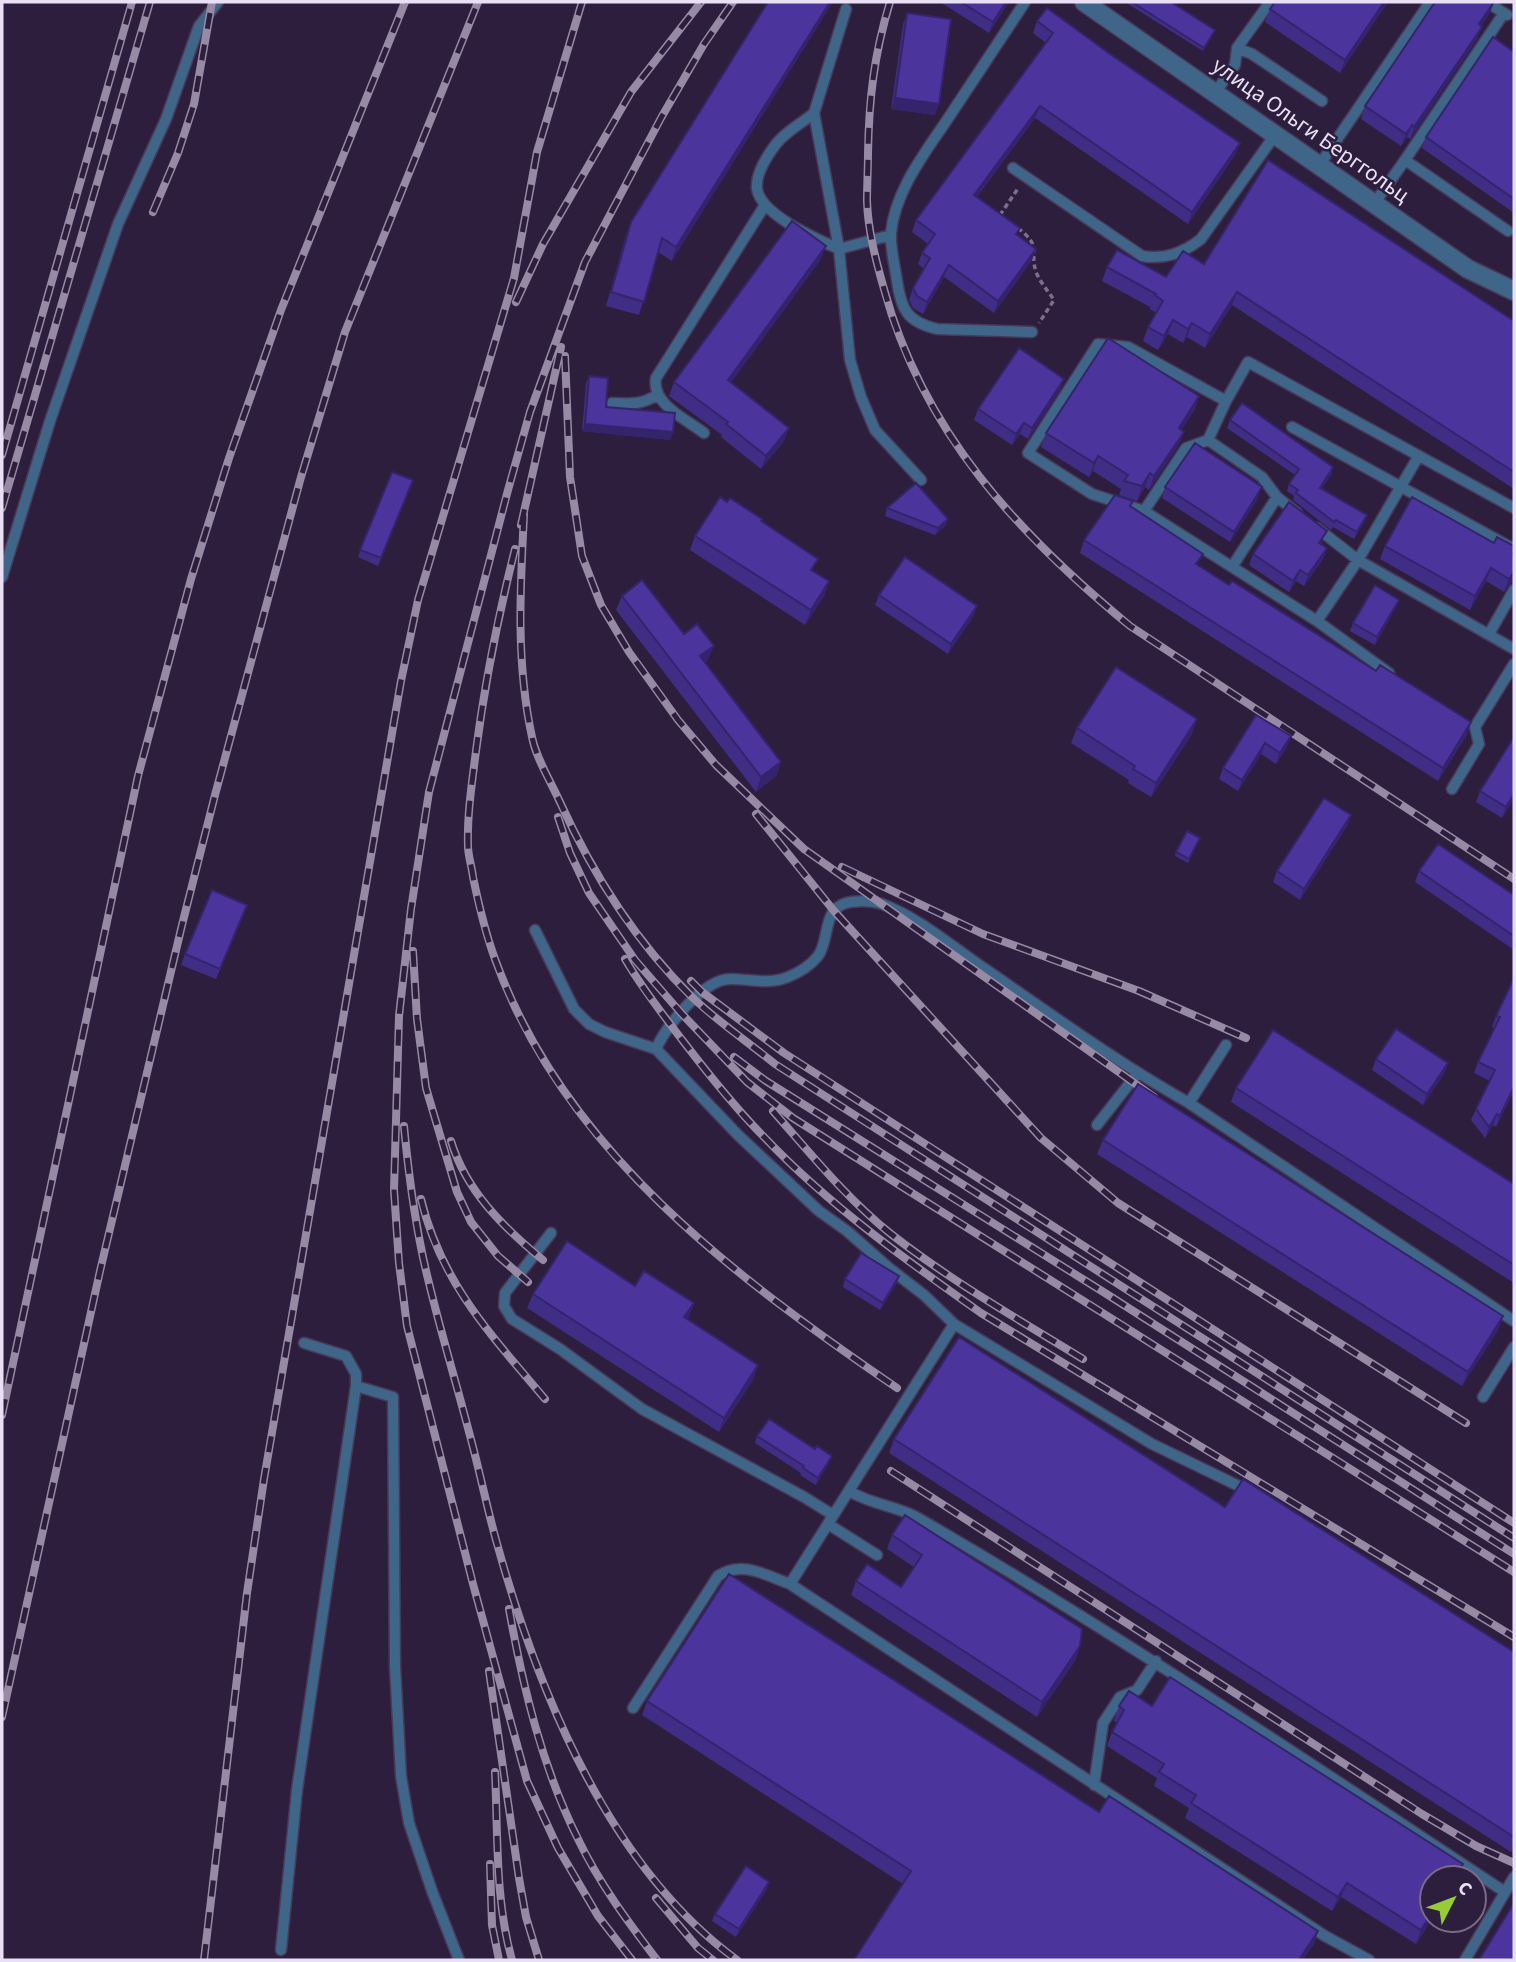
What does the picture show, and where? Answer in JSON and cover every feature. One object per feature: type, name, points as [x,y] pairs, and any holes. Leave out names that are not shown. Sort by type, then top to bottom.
[{"type":"street","name":"улица Ольги Берггольц","points":[[1084,2],[1468,269],[1514,291]]},
{"type":"lane","points":[[2,576],[50,422],[118,224],[166,119],[199,26],[218,2]]},
{"type":"lane","points":[[1025,2],[920,161],[896,209],[891,234],[900,304],[910,317],[924,326],[937,329],[1032,332]]},
{"type":"lane","points":[[1215,93],[1235,65],[1237,48],[1270,2]]},
{"type":"lane","points":[[1319,166],[1430,2]]},
{"type":"lane","points":[[1374,204],[1505,14],[1487,2]]},
{"type":"lane","points":[[846,9],[814,113],[839,249],[850,360],[875,430],[921,480]]},
{"type":"lane","points":[[1237,48],[1252,54],[1322,101]]},
{"type":"lane","points":[[814,113],[777,143],[760,169],[757,189],[765,205],[806,234],[839,249],[891,234]]},
{"type":"lane","points":[[1013,168],[1142,256],[1157,258],[1189,249],[1201,239],[1275,135]]},
{"type":"lane","points":[[1405,160],[1508,230]]},
{"type":"lane","points":[[704,433],[657,395],[654,387],[656,378],[765,205]]},
{"type":"lane","points":[[1226,401],[1128,347],[1098,345],[1028,453],[1092,494],[1144,511],[1317,621],[1394,676]]},
{"type":"lane","points":[[1144,511],[1186,448],[1208,440],[1248,362],[1514,508]]},
{"type":"lane","points":[[612,403],[635,405],[657,395]]},
{"type":"lane","points":[[1292,427],[1514,549]]},
{"type":"lane","points":[[1208,440],[1262,477],[1277,497],[1357,560],[1514,649]]},
{"type":"lane","points":[[1317,621],[1418,457]]},
{"type":"lane","points":[[1232,567],[1277,497]]},
{"type":"lane","points":[[1489,634],[1514,590]]},
{"type":"lane","points":[[1475,727],[1514,664]]},
{"type":"lane","points":[[1452,789],[1479,744],[1475,727],[1464,720]]},
{"type":"lane","points":[[656,1049],[670,1024],[713,984],[727,979],[765,982],[786,978],[805,968],[819,955],[826,938],[827,923],[834,911],[844,903],[881,904],[921,925],[1137,1074],[1189,1103],[1514,1321]]},
{"type":"lane","points":[[535,930],[574,1009],[589,1024],[656,1049],[738,1135],[819,1211],[847,1231],[954,1324],[1152,1444],[1241,1486],[1264,1501]]},
{"type":"lane","points":[[1189,1103],[1226,1045]]},
{"type":"lane","points":[[1097,1125],[1137,1074]]},
{"type":"lane","points":[[551,1233],[505,1293],[504,1306],[512,1319],[642,1409],[804,1497],[877,1555]]},
{"type":"lane","points":[[790,1584],[954,1324]]},
{"type":"lane","points":[[281,1950],[297,1790],[356,1386],[356,1374],[346,1356],[304,1343]]},
{"type":"lane","points":[[1483,1397],[1514,1347]]},
{"type":"lane","points":[[356,1386],[393,1397],[395,1667],[401,1776],[409,1823],[459,1960]]},
{"type":"lane","points":[[849,1491],[866,1501],[914,1516],[1156,1661],[1505,1892]]},
{"type":"lane","points":[[633,1708],[719,1576],[730,1568],[745,1568],[790,1584],[1094,1785],[1369,1960]]},
{"type":"lane","points":[[1094,1785],[1103,1723],[1120,1697],[1137,1690],[1156,1661]]},
{"type":"lane","points":[[1465,1960],[1514,1877]]},
{"type":"lane","points":[[1342,1960],[1349,1949]]},
{"type":"path","points":[[1026,177],[1000,215],[1030,238],[1035,249],[1035,269],[1054,300],[1032,332]]},
{"type":"building","points":[[768,2],[830,2],[676,247],[662,238],[644,302],[611,292],[631,222]]},
{"type":"building","points":[[961,2],[1006,2],[993,22]]},
{"type":"building","points":[[1132,2],[1171,2],[1215,30],[1204,48]]},
{"type":"building","points":[[1275,2],[1384,2],[1345,60],[1270,9]]},
{"type":"building","points":[[1435,2],[1494,2],[1479,24],[1482,27],[1414,127],[1412,125],[1406,134],[1365,106]]},
{"type":"building","points":[[1047,8],[1240,143],[1192,212],[1040,106],[974,195],[1020,228],[1016,234],[1036,249],[998,301],[949,265],[927,302],[917,296],[913,288],[930,258],[922,253],[935,234],[916,220],[1053,33],[1037,21]]},
{"type":"building","points":[[907,13],[951,19],[939,104],[895,98]]},
{"type":"building","points":[[1493,37],[1514,52],[1514,199],[1426,137]]},
{"type":"building","points":[[1268,160],[1514,321],[1514,472],[1237,292],[1210,334],[1192,323],[1188,329],[1173,320],[1164,336],[1148,327],[1163,301],[1156,294],[1107,267],[1117,250],[1166,277],[1183,251],[1204,264]]},
{"type":"building","points":[[792,221],[826,246],[728,380],[789,428],[766,456],[726,424],[728,422],[674,382]]},
{"type":"building","points":[[1108,338],[1199,396],[1179,428],[1184,432],[1154,476],[1150,473],[1142,486],[1124,481],[1128,475],[1098,456],[1094,463],[1046,433]]},
{"type":"building","points":[[1019,348],[1064,379],[1032,428],[1024,423],[1016,434],[978,409]]},
{"type":"building","points":[[589,376],[608,378],[606,407],[675,413],[673,432],[585,424]]},
{"type":"building","points":[[1242,403],[1333,467],[1320,488],[1367,515],[1357,532],[1336,520],[1334,522],[1296,493],[1298,490],[1289,484],[1299,469],[1230,420]]},
{"type":"building","points":[[1195,443],[1262,487],[1234,532],[1165,487]]},
{"type":"building","points":[[392,472],[413,480],[381,558],[360,550]]},
{"type":"building","points":[[916,483],[948,519],[938,528],[887,508]]},
{"type":"building","points":[[1115,495],[1133,501],[1130,506],[1203,554],[1196,564],[1229,585],[1232,581],[1376,671],[1380,665],[1471,722],[1443,768],[1084,540]]},
{"type":"building","points":[[720,497],[727,502],[730,498],[818,559],[811,570],[829,581],[811,610],[695,536]]},
{"type":"building","points":[[1412,497],[1494,543],[1497,537],[1514,546],[1514,572],[1509,579],[1491,568],[1475,596],[1385,546]]},
{"type":"building","points":[[1289,502],[1327,531],[1319,543],[1327,548],[1308,575],[1300,570],[1293,581],[1253,554]]},
{"type":"building","points":[[905,557],[977,606],[951,644],[879,595]]},
{"type":"building","points":[[642,580],[684,634],[697,624],[714,646],[700,656],[781,762],[761,777],[622,596]]},
{"type":"building","points":[[1375,585],[1399,600],[1377,637],[1353,623]]},
{"type":"building","points":[[1116,667],[1197,719],[1156,783],[1077,728]]},
{"type":"building","points":[[1256,715],[1291,736],[1280,753],[1265,743],[1242,780],[1223,768]]},
{"type":"building","points":[[1514,737],[1514,794],[1506,807],[1480,791]]},
{"type":"building","points":[[1324,798],[1351,815],[1304,889],[1277,871]]},
{"type":"building","points":[[1187,831],[1200,838],[1189,859],[1176,852]]},
{"type":"building","points":[[1438,844],[1514,895],[1514,936],[1419,871]]},
{"type":"building","points":[[212,890],[247,905],[220,969],[185,954]]},
{"type":"building","points":[[1514,978],[1514,1087],[1500,1116],[1497,1114],[1489,1127],[1476,1109],[1495,1070],[1478,1062],[1500,1017],[1496,1016]]},
{"type":"building","points":[[1396,1029],[1448,1063],[1427,1094],[1376,1059]]},
{"type":"building","points":[[1273,1030],[1514,1184],[1514,1265],[1236,1088]]},
{"type":"building","points":[[1138,1084],[1503,1316],[1468,1372],[1103,1140]]},
{"type":"building","points":[[567,1241],[635,1286],[644,1271],[694,1303],[684,1317],[758,1365],[724,1418],[533,1294]]},
{"type":"building","points":[[861,1253],[899,1276],[883,1303],[845,1279]]},
{"type":"building","points":[[959,1337],[1225,1507],[1243,1479],[1514,1652],[1514,1837],[894,1439]]},
{"type":"building","points":[[769,1419],[815,1449],[817,1446],[832,1456],[818,1478],[757,1436]]},
{"type":"building","points":[[905,1515],[1082,1629],[1080,1646],[1042,1702],[856,1581],[867,1564],[901,1587],[922,1555],[892,1535]]},
{"type":"building","points":[[729,1574],[1099,1812],[1109,1796],[1318,1931],[1299,1960],[854,1960],[911,1871],[647,1701]]},
{"type":"building","points":[[1170,1677],[1463,1864],[1418,1864],[1418,1928],[1347,1883],[1338,1897],[1191,1803],[1196,1795],[1159,1772],[1164,1764],[1112,1732],[1124,1710],[1119,1706],[1129,1691],[1152,1706]]},
{"type":"building","points":[[746,1866],[769,1882],[739,1929],[715,1914]]},
{"type":"building","points":[[1514,1903],[1514,1960],[1479,1960]]},
{"type":"railway","points":[[2,455],[132,2]]},
{"type":"railway","points":[[2,508],[150,2]]},
{"type":"railway","points":[[153,212],[178,153],[194,104],[212,2]]},
{"type":"railway","points":[[2,1415],[138,776],[191,579],[229,458],[281,310],[405,2]]},
{"type":"railway","points":[[2,1717],[100,1271],[182,925],[301,477],[345,332],[478,2]]},
{"type":"railway","points":[[204,1960],[247,1593],[264,1479],[401,681],[418,600],[514,278],[537,152],[582,2]]},
{"type":"railway","points":[[516,302],[543,244],[631,92],[701,2]]},
{"type":"railway","points":[[632,1960],[598,1916],[558,1848],[527,1781],[407,1326],[394,1190],[399,1016],[411,909],[429,792],[530,412],[585,262],[661,118],[704,44],[733,2]]},
{"type":"railway","points":[[890,2],[876,59],[871,95],[867,195],[869,223],[881,278],[901,341],[923,389],[949,434],[1013,517],[1050,555],[1130,626],[1514,879]]},
{"type":"railway","points":[[521,525],[561,347]]},
{"type":"railway","points":[[565,356],[570,477],[582,556],[601,605],[629,652],[678,720],[716,765],[804,849],[1154,1097]]},
{"type":"railway","points":[[524,515],[521,654],[527,709],[537,753],[586,854],[616,905],[652,953],[692,997],[775,1064],[1514,1538]]},
{"type":"railway","points":[[515,549],[484,699],[470,798],[468,846],[488,939],[525,1028],[564,1091],[610,1150],[661,1204],[717,1254],[776,1301],[897,1388]]},
{"type":"railway","points":[[756,814],[834,911],[1041,1138],[1118,1203],[1466,1423]]},
{"type":"railway","points":[[558,817],[570,853],[589,893],[635,960],[747,1082],[793,1118],[1514,1572]]},
{"type":"railway","points":[[842,867],[983,934],[1139,991],[1246,1038]]},
{"type":"railway","points":[[413,951],[417,1019],[426,1088],[457,1192],[471,1222],[498,1256],[528,1282]]},
{"type":"railway","points":[[625,959],[693,1054],[755,1128],[842,1210],[897,1252],[981,1313],[1514,1637]]},
{"type":"railway","points":[[691,981],[784,1053],[1514,1523]]},
{"type":"railway","points":[[734,1057],[766,1081],[1514,1554]]},
{"type":"railway","points":[[773,1111],[844,1191],[891,1234],[961,1284],[1083,1359]]},
{"type":"railway","points":[[404,1126],[420,1244],[429,1283],[496,1540],[513,1597],[556,1714],[615,1825],[651,1876],[691,1921],[737,1960]]},
{"type":"railway","points":[[451,1141],[476,1192],[500,1221],[543,1260]]},
{"type":"railway","points":[[421,1199],[441,1257],[455,1283],[488,1330],[545,1399]]},
{"type":"railway","points":[[891,1471],[1422,1814],[1476,1846],[1514,1863]]},
{"type":"railway","points":[[509,1609],[535,1726],[565,1812],[605,1887],[657,1960]]},
{"type":"railway","points":[[489,1671],[519,1878],[526,1917],[539,1960]]},
{"type":"railway","points":[[495,1772],[500,1890],[512,1960]]},
{"type":"railway","points":[[490,1864],[492,1925],[499,1960]]},
{"type":"railway","points":[[656,1898],[698,1948],[713,1960]]}]
